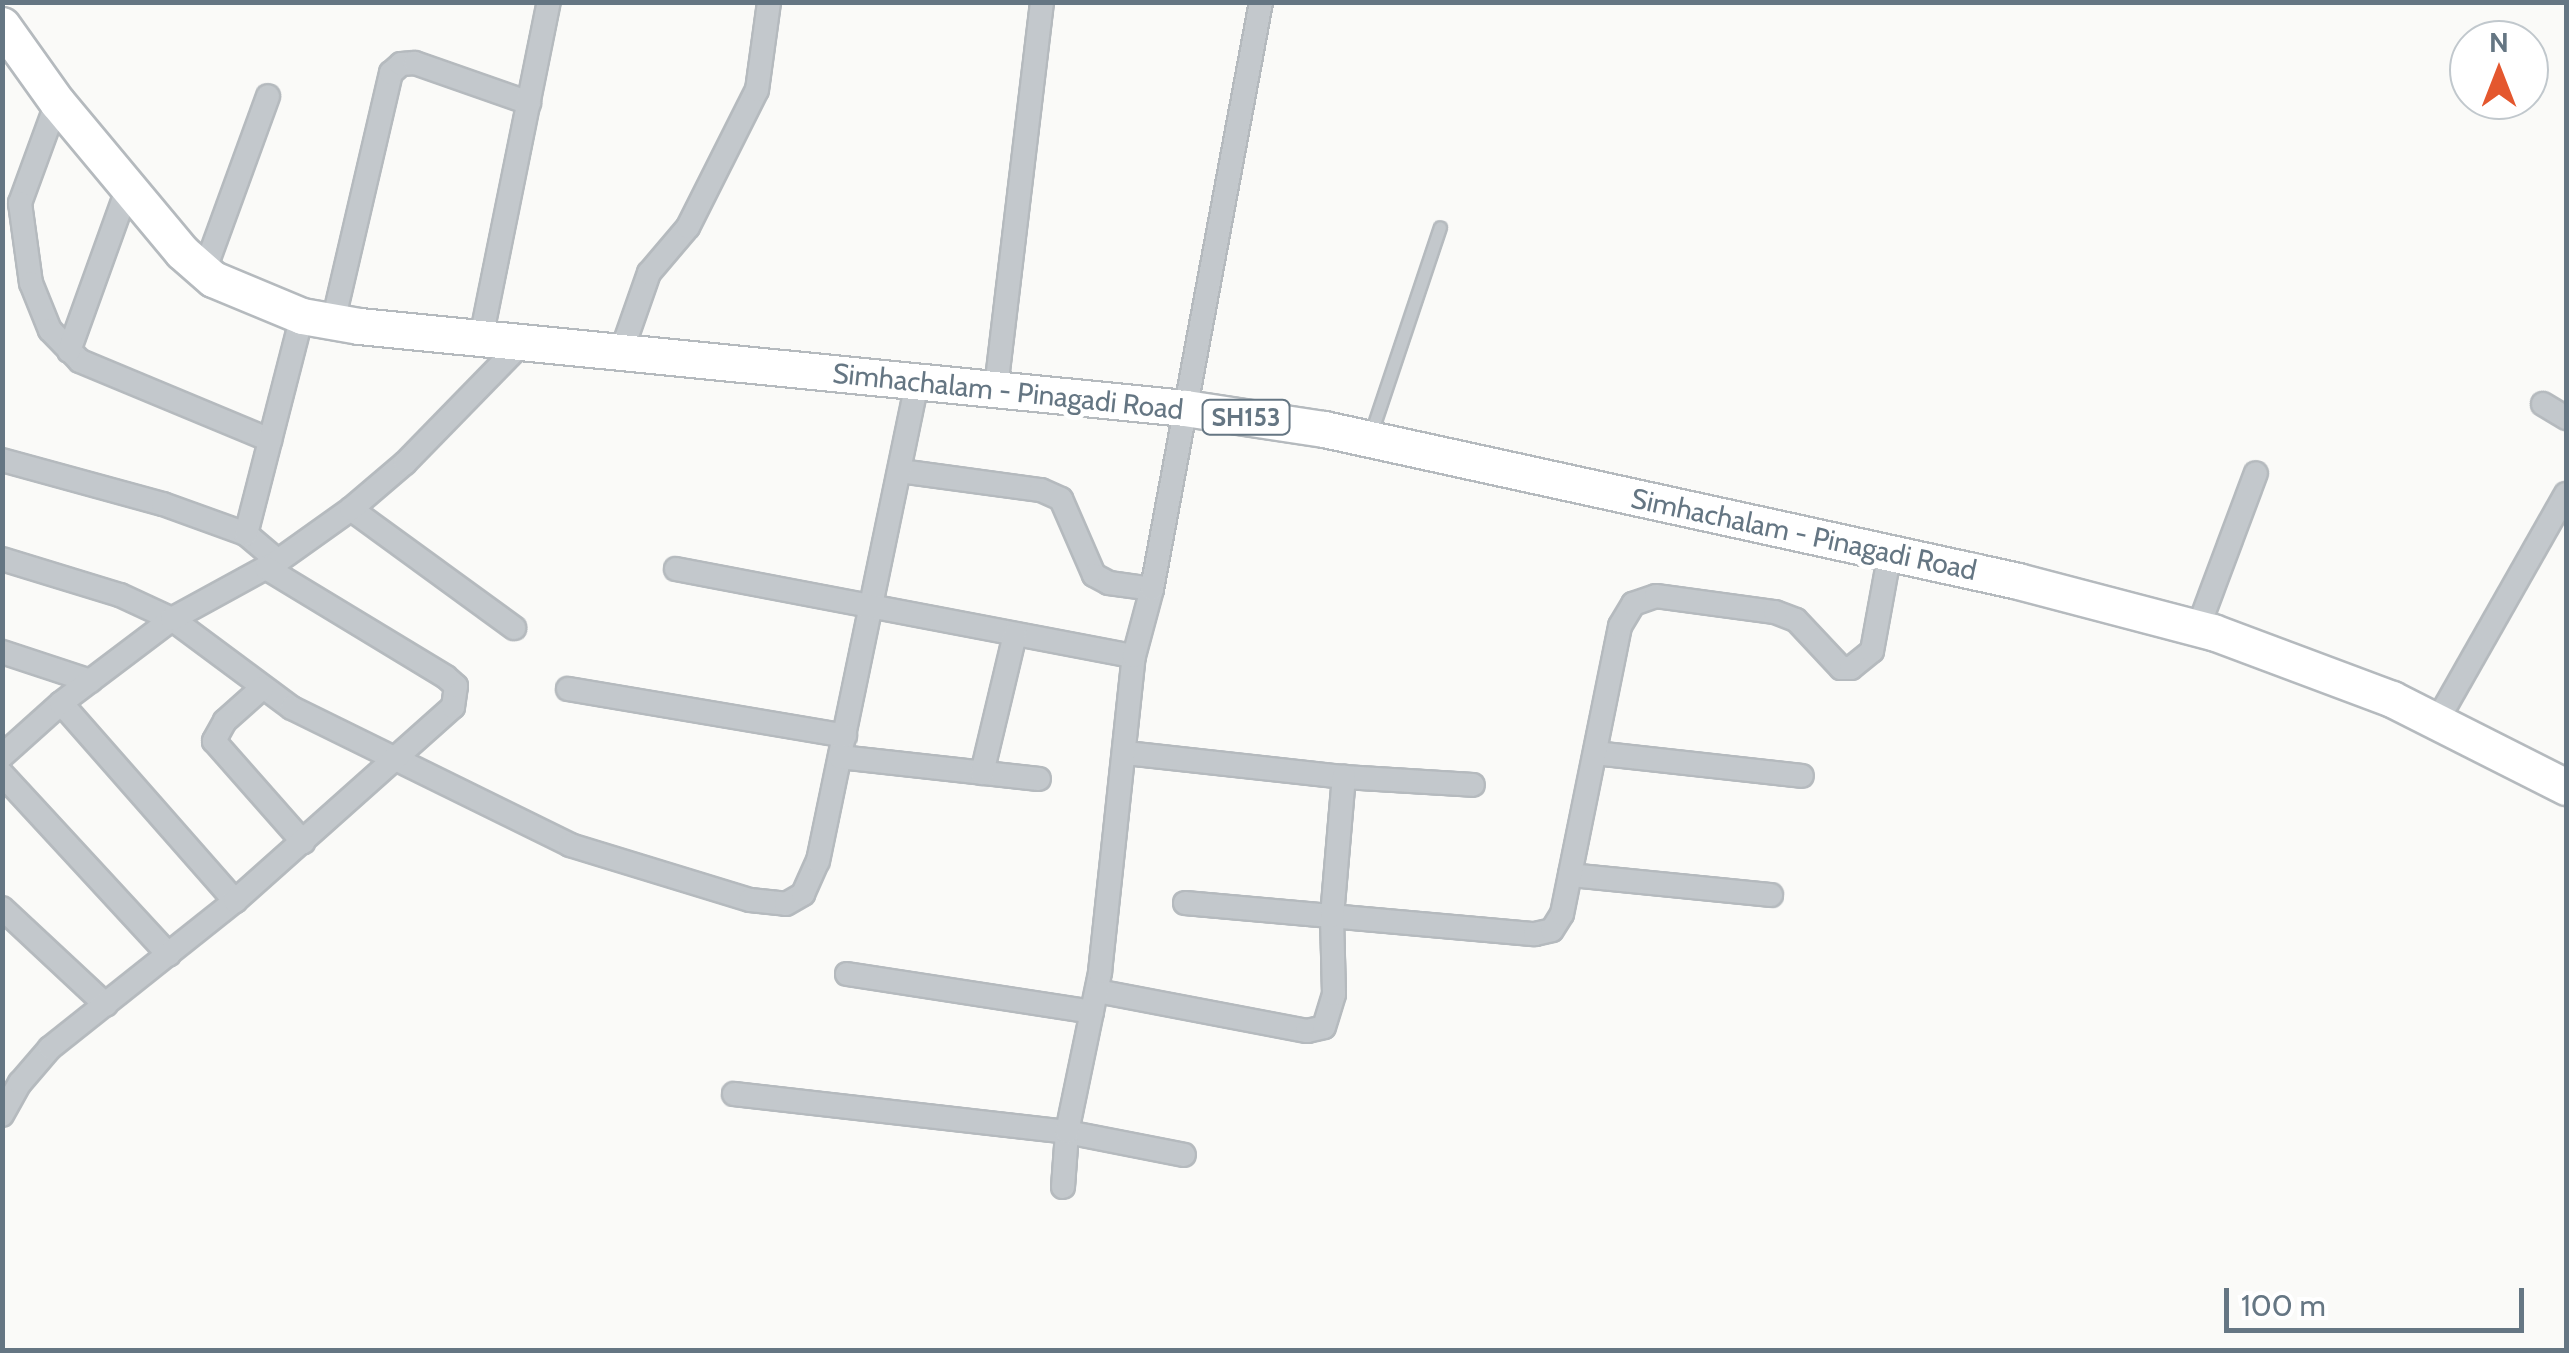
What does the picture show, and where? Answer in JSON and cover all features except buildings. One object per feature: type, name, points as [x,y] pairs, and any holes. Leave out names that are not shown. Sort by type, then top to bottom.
[{"type":"main road","name":"Simhachalam - Pinagadi Road","points":[[2,25],[57,102],[150,217],[204,272],[318,319],[918,384],[1185,408],[1369,438],[1890,552],[2198,628],[2392,699],[2566,787]]},
{"type":"street","points":[[481,338],[548,2]]},
{"type":"street","points":[[622,350],[650,273],[688,227],[757,90],[769,2]]},
{"type":"street","points":[[996,388],[1042,2]]},
{"type":"street","points":[[1062,1187],[1067,1132],[1094,1001],[1126,753],[1134,656],[1152,589],[1261,2]]},
{"type":"street","points":[[246,534],[270,440],[318,319],[391,72],[401,64],[415,62],[529,103]]},
{"type":"street","points":[[204,272],[268,96]]},
{"type":"street","points":[[57,102],[11,216],[50,330],[69,351],[111,376],[270,440]]},
{"type":"street","points":[[69,351],[128,188]]},
{"type":"street","points":[[2,756],[61,703],[172,619],[272,564],[351,509],[405,463],[523,342]]},
{"type":"street","points":[[2,559],[120,595],[172,619],[262,688],[396,760],[570,845],[660,876],[750,900],[786,904],[803,894],[818,862],[918,384]]},
{"type":"street","points":[[2543,404],[2566,418]]},
{"type":"street","points":[[2,460],[163,504],[246,534],[272,564],[456,686],[453,707],[396,760],[235,901],[34,1064],[2,1115]]},
{"type":"street","points":[[900,471],[1040,490],[1061,499],[1094,576],[1109,583],[1152,589]]},
{"type":"street","points":[[2198,628],[2256,473]]},
{"type":"street","points":[[2437,720],[2566,494]]},
{"type":"street","points":[[351,509],[514,628]]},
{"type":"street","points":[[1185,903],[1536,934],[1552,930],[1562,914],[1620,626],[1633,604],[1656,596],[1775,612],[1796,620],[1841,668],[1851,668],[1872,651],[1890,552]]},
{"type":"street","points":[[676,569],[872,610],[1134,656]]},
{"type":"street","points":[[982,773],[1015,635]]},
{"type":"street","points":[[2,652],[90,681]]},
{"type":"street","points":[[262,688],[224,721],[214,741],[303,842]]},
{"type":"street","points":[[568,689],[843,747],[1039,780]]},
{"type":"street","points":[[61,703],[235,901]]},
{"type":"street","points":[[1126,753],[1344,777],[1473,785]]},
{"type":"street","points":[[1595,754],[1802,776]]},
{"type":"street","points":[[2,774],[168,955]]},
{"type":"street","points":[[848,974],[1094,1001],[1306,1031],[1324,1027],[1334,994],[1332,916],[1344,777]]},
{"type":"street","points":[[1570,876],[1770,895]]},
{"type":"street","points":[[2,908],[106,1005]]},
{"type":"street","points":[[734,1094],[1067,1132],[1184,1155]]},
{"type":"lane","points":[[1369,438],[1440,227]]}]
